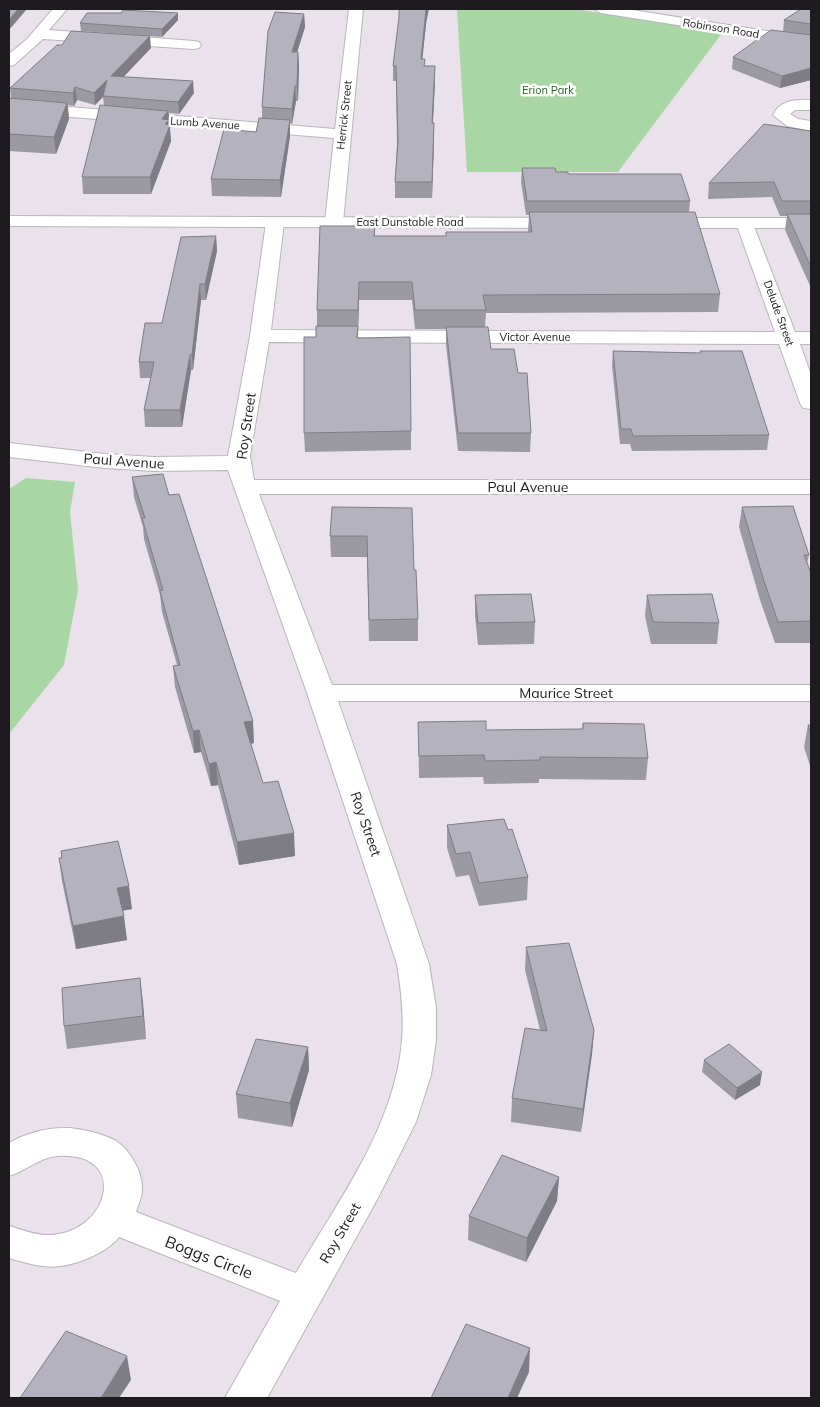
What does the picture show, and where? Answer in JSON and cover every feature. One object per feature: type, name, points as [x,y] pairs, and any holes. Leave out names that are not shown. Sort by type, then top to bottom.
[{"type":"street","points":[[9,62],[35,38],[60,9]]},
{"type":"street","name":"Herrick Street","points":[[334,222],[356,9]]},
{"type":"street","name":"Robinson Road","points":[[601,9],[811,42]]},
{"type":"street","points":[[683,22],[699,9]]},
{"type":"street","points":[[9,40],[35,38],[194,45]]},
{"type":"street","points":[[811,105],[787,108],[783,110],[781,115],[793,123],[811,126]]},
{"type":"street","name":"Lumb Avenue","points":[[9,108],[342,134]]},
{"type":"street","name":"East Dunstable Road","points":[[9,221],[579,223]]},
{"type":"street","name":"Roy Street","points":[[245,1398],[393,1138],[404,1108],[414,1069],[418,1051],[419,1023],[418,994],[413,964],[321,693],[243,475],[239,456],[260,336],[275,223]]},
{"type":"street","points":[[647,223],[811,223]]},
{"type":"street","name":"Delude Street","points":[[745,223],[811,403]]},
{"type":"street","name":"Victor Avenue","points":[[260,336],[811,338]]},
{"type":"street","name":"Paul Avenue","points":[[9,450],[243,475],[811,486]]},
{"type":"street","name":"Maurice Street","points":[[321,693],[811,694]]},
{"type":"street","points":[[9,1162],[27,1149],[46,1143],[65,1141],[84,1143],[100,1149],[113,1160],[121,1173],[125,1188],[122,1204],[113,1220],[101,1233],[83,1244],[64,1250],[44,1252],[26,1249],[9,1242]]},
{"type":"street","name":"Boggs Circle","points":[[113,1220],[305,1294]]},
{"type":"green space","name":"Erion Park","points":[[457,9],[574,9],[723,32],[618,172],[467,172]]},
{"type":"green space","points":[[26,478],[75,482],[70,512],[78,590],[64,665],[9,734],[9,489]]},
{"type":"building","points":[[9,9],[18,9],[9,20]]},
{"type":"building","points":[[399,9],[426,9],[421,59],[425,59],[424,66],[435,66],[432,123],[434,123],[432,182],[395,182],[398,141],[396,66],[393,66]]},
{"type":"building","points":[[801,9],[811,9],[811,24],[784,20]]},
{"type":"building","points":[[123,10],[178,13],[162,29],[80,23],[87,13],[121,13]]},
{"type":"building","points":[[275,12],[304,14],[292,52],[298,52],[297,86],[295,86],[292,109],[262,107],[268,31]]},
{"type":"building","points":[[771,30],[811,35],[811,68],[782,76],[733,57]]},
{"type":"building","points":[[71,31],[150,36],[111,76],[193,81],[178,102],[103,96],[107,80],[94,93],[75,87],[73,93],[10,88],[57,45],[62,45]]},
{"type":"building","points":[[9,98],[67,103],[54,137],[9,134]]},
{"type":"building","points":[[100,105],[168,111],[162,119],[169,120],[165,124],[170,125],[150,177],[82,177]]},
{"type":"building","points":[[259,118],[290,120],[280,180],[211,179],[224,129],[256,132]]},
{"type":"building","points":[[764,124],[811,131],[811,201],[782,201],[774,182],[709,183]]},
{"type":"building","points":[[522,168],[555,168],[556,172],[568,172],[568,174],[681,174],[690,201],[527,201]]},
{"type":"building","points":[[529,212],[695,212],[720,294],[483,295],[486,310],[415,310],[412,282],[359,282],[358,310],[317,310],[320,226],[375,226],[374,236],[446,236],[446,232],[532,232]]},
{"type":"building","points":[[787,214],[811,214],[811,267]]},
{"type":"building","points":[[216,236],[205,284],[200,284],[192,355],[190,355],[180,410],[144,410],[154,362],[139,362],[145,323],[162,323],[181,237]]},
{"type":"building","points":[[316,326],[358,326],[357,338],[410,337],[411,431],[304,433],[304,337],[316,337]]},
{"type":"building","points":[[446,327],[488,327],[491,349],[514,349],[518,373],[527,373],[531,433],[458,433]]},
{"type":"building","points":[[613,351],[701,353],[700,351],[742,351],[769,435],[633,436],[631,429],[621,429]]},
{"type":"building","points":[[163,474],[169,495],[179,494],[253,721],[244,722],[263,783],[278,781],[294,833],[237,842],[216,762],[209,764],[199,730],[193,731],[173,666],[180,665],[160,591],[163,590],[142,518],[145,518],[132,477]]},
{"type":"building","points":[[793,506],[809,555],[804,555],[811,573],[811,621],[778,622],[742,507]]},
{"type":"building","points":[[332,507],[412,508],[418,619],[369,620],[367,536],[330,536]]},
{"type":"building","points":[[531,594],[535,622],[478,623],[475,595]]},
{"type":"building","points":[[712,594],[719,623],[653,622],[647,595]]},
{"type":"building","points":[[486,721],[486,730],[583,729],[583,723],[644,724],[648,758],[540,757],[540,760],[485,761],[484,755],[419,756],[418,722]]},
{"type":"building","points":[[808,725],[811,725],[811,736]]},
{"type":"building","points":[[504,819],[508,830],[512,829],[528,877],[479,883],[470,852],[456,854],[447,825]]},
{"type":"building","points":[[118,841],[129,886],[117,888],[124,916],[73,926],[59,858],[62,858],[61,851]]},
{"type":"building","points":[[569,943],[594,1030],[583,1109],[512,1098],[525,1028],[547,1031],[526,947]]},
{"type":"building","points":[[140,978],[143,1016],[64,1026],[62,988]]},
{"type":"building","points":[[256,1039],[308,1047],[290,1103],[236,1094]]},
{"type":"building","points":[[729,1044],[762,1072],[737,1088],[704,1060]]},
{"type":"building","points":[[502,1155],[559,1177],[527,1238],[469,1216]]},
{"type":"building","points":[[466,1324],[530,1348],[508,1398],[431,1398]]},
{"type":"building","points":[[66,1331],[127,1356],[101,1398],[20,1398]]}]
